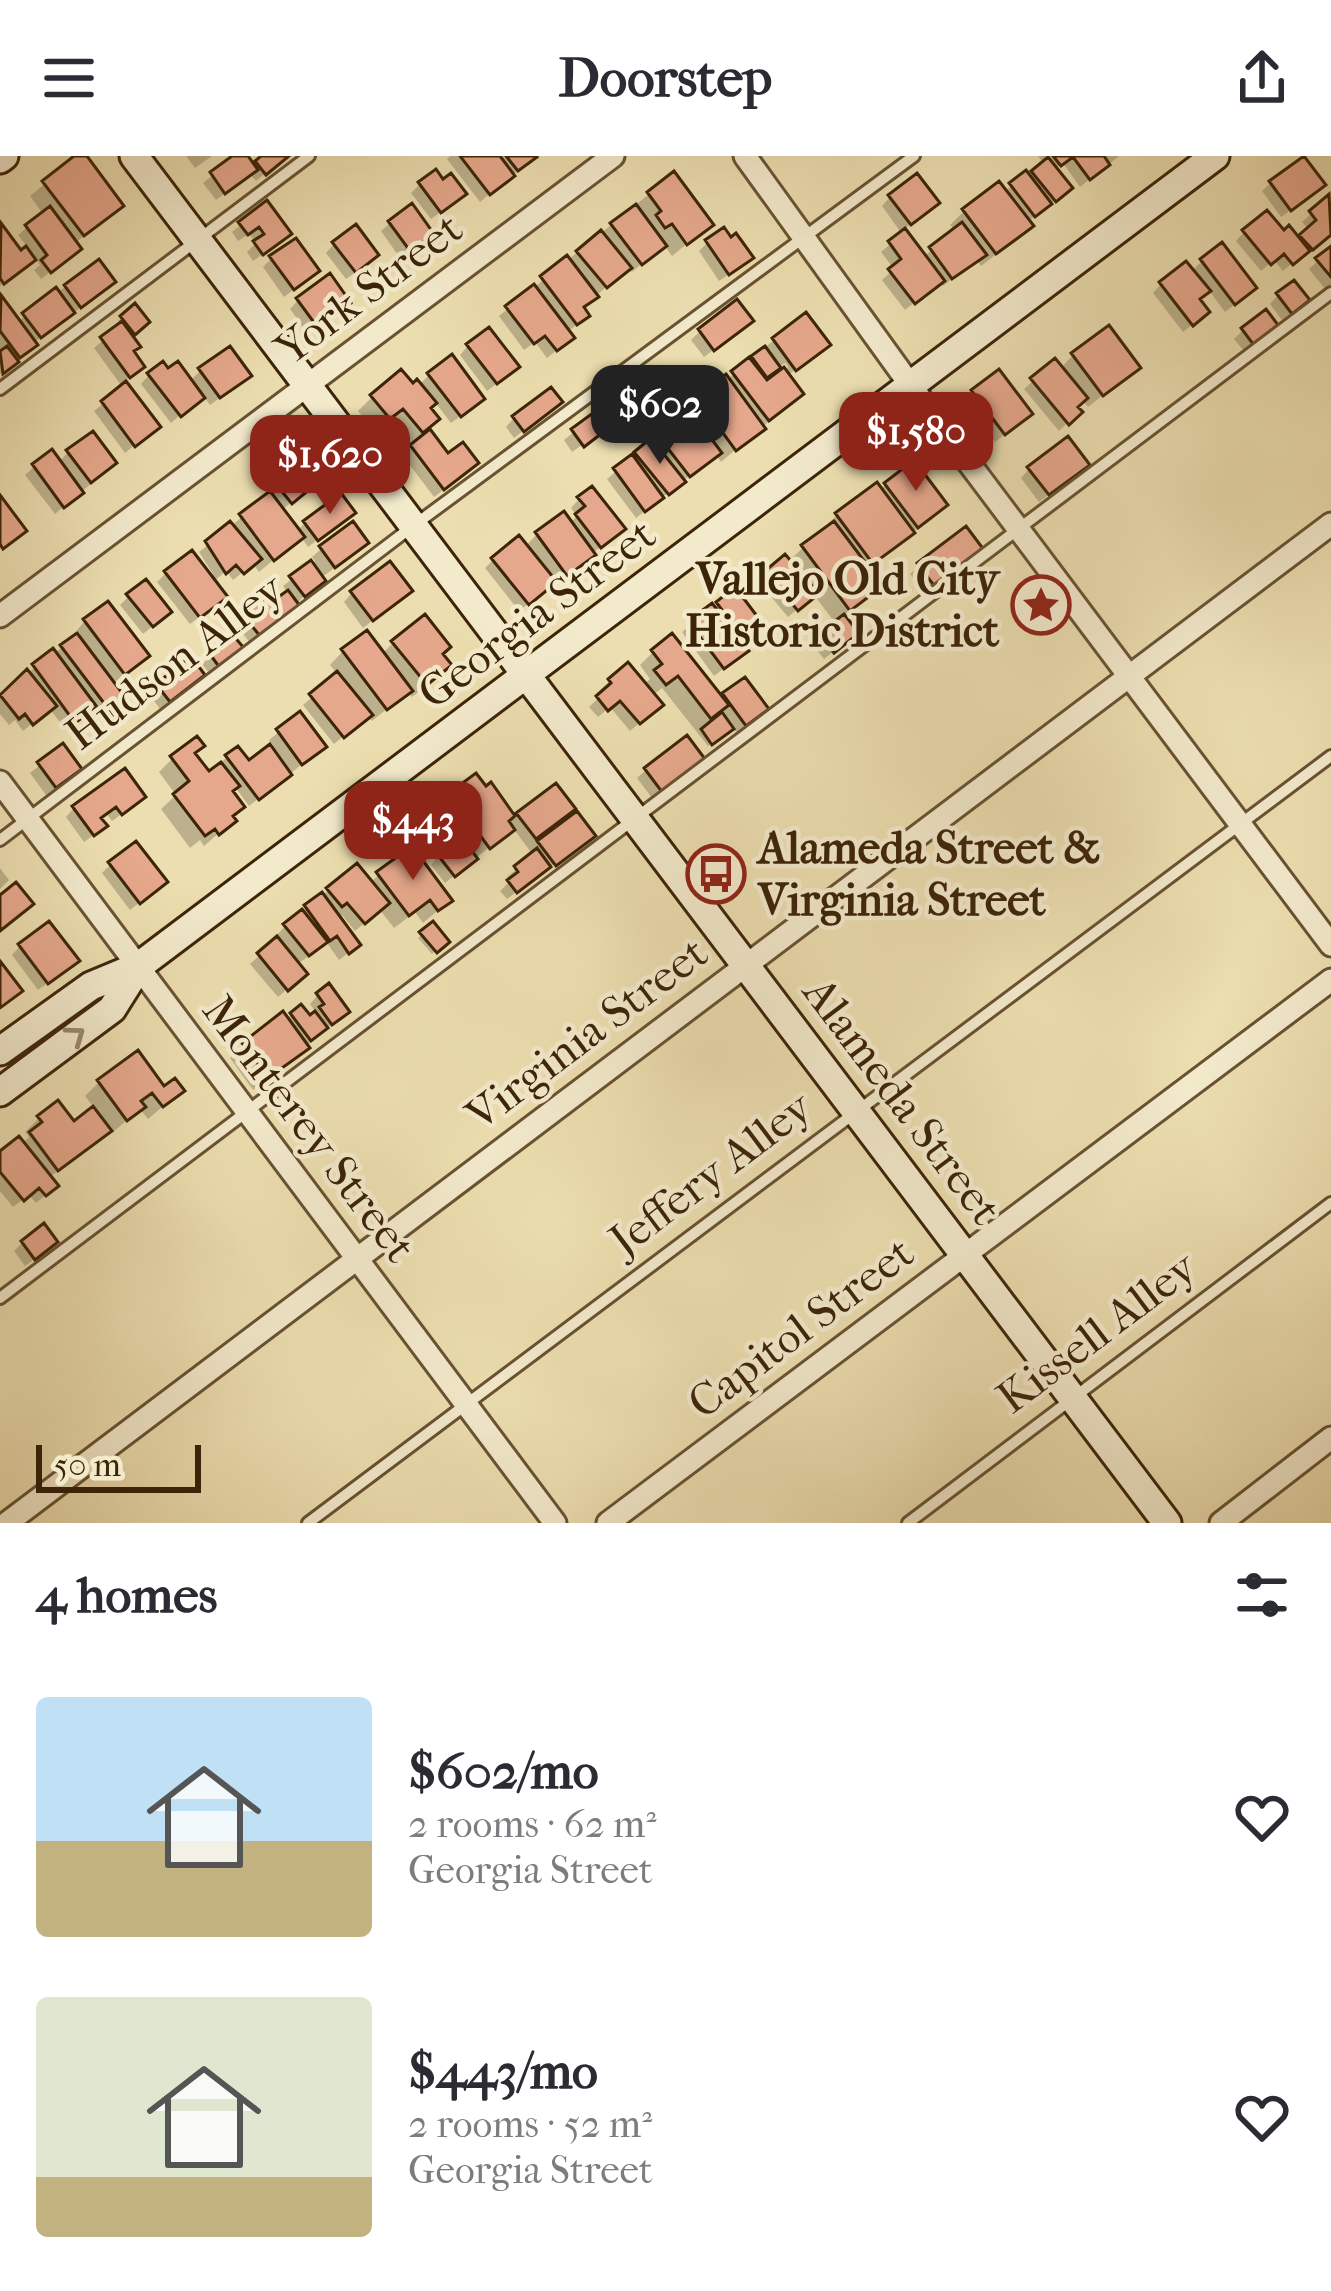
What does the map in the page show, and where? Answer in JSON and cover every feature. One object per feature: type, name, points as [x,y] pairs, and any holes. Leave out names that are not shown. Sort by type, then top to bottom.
[{"type":"main road","name":"Alameda Street","points":[[134,156],[1167,1523]]},
{"type":"main road","name":"Georgia Street","points":[[0,1051],[91,986],[139,966],[1215,156]]},
{"type":"main road","name":"Georgia Street","points":[[0,1091],[112,1009],[139,966]]},
{"type":"street","name":"York Street","points":[[0,616],[613,156]]},
{"type":"street","points":[[746,156],[910,386],[1331,945]]},
{"type":"street","name":"Virginia Street","points":[[8,1523],[1331,524]]},
{"type":"street","name":"Monterey Street","points":[[0,782],[555,1523]]},
{"type":"street","name":"Capitol Street","points":[[608,1523],[1331,980]]},
{"type":"street","points":[[1221,1523],[1331,1438]]},
{"type":"lane","points":[[0,389],[309,156]]},
{"type":"lane","name":"Hudson Alley","points":[[0,840],[413,526],[914,156]]},
{"type":"lane","points":[[0,1298],[1331,293]]},
{"type":"lane","name":"Jeffery Alley","points":[[308,1523],[1331,756]]},
{"type":"lane","name":"Kissell Alley","points":[[908,1523],[1331,1203]]},
{"type":"building","points":[[74,156],[87,156],[124,206],[84,236],[42,181]]},
{"type":"building","points":[[232,156],[248,156],[258,170],[225,194],[210,172]]},
{"type":"building","points":[[261,156],[289,156],[266,175],[255,161]]},
{"type":"building","points":[[460,156],[500,156],[515,176],[490,195]]},
{"type":"building","points":[[506,156],[536,156],[537,157],[518,171]]},
{"type":"building","points":[[1053,156],[1104,156],[1110,165],[1090,180],[1073,157],[1061,166]]},
{"type":"building","points":[[1304,156],[1326,185],[1291,211],[1269,181]]},
{"type":"building","points":[[1048,157],[1073,188],[1056,202],[1031,171]]},
{"type":"building","points":[[436,169],[443,179],[451,173],[467,194],[441,213],[418,182]]},
{"type":"building","points":[[1026,170],[1052,204],[1035,217],[1009,183]]},
{"type":"building","points":[[674,171],[714,225],[687,245],[672,224],[665,228],[656,215],[661,211],[647,192]]},
{"type":"building","points":[[917,173],[940,203],[911,225],[888,195]]},
{"type":"building","points":[[999,181],[1034,226],[996,254],[962,209]]},
{"type":"building","points":[[1329,194],[1331,235],[1313,250],[1299,235],[1316,220],[1309,211]]},
{"type":"building","points":[[267,200],[292,234],[263,255],[253,241],[264,234],[259,227],[248,235],[238,222]]},
{"type":"building","points":[[412,203],[434,234],[410,251],[388,221]]},
{"type":"building","points":[[636,204],[667,246],[642,265],[610,223]]},
{"type":"building","points":[[50,206],[82,249],[51,273],[41,260],[47,255],[25,225]]},
{"type":"building","points":[[1267,210],[1284,230],[1289,225],[1310,251],[1293,265],[1284,254],[1271,265],[1242,230]]},
{"type":"building","points":[[962,222],[987,255],[952,279],[929,247]]},
{"type":"building","points":[[1,223],[21,250],[26,246],[36,260],[4,284],[0,278]]},
{"type":"building","points":[[356,224],[379,255],[356,273],[332,242]]},
{"type":"building","points":[[724,227],[731,237],[736,233],[754,258],[729,275],[705,240]]},
{"type":"building","points":[[905,228],[945,281],[915,304],[888,269],[901,259],[888,241]]},
{"type":"building","points":[[601,230],[632,268],[607,288],[576,251]]},
{"type":"building","points":[[296,238],[320,271],[294,290],[269,256]]},
{"type":"building","points":[[1222,242],[1257,288],[1235,305],[1200,259]]},
{"type":"building","points":[[1331,246],[1331,277],[1315,258]]},
{"type":"building","points":[[567,255],[599,297],[584,307],[590,316],[577,325],[540,276]]},
{"type":"building","points":[[99,259],[116,282],[81,308],[64,285]]},
{"type":"building","points":[[1186,261],[1211,291],[1200,299],[1210,312],[1193,326],[1159,282]]},
{"type":"building","points":[[330,273],[351,303],[318,328],[296,298]]},
{"type":"building","points":[[1294,280],[1310,300],[1292,314],[1276,293]]},
{"type":"building","points":[[534,284],[575,338],[557,351],[545,336],[534,344],[505,306]]},
{"type":"building","points":[[56,287],[75,313],[41,338],[22,313]]},
{"type":"building","points":[[1,295],[38,345],[20,358],[0,331]]},
{"type":"building","points":[[737,299],[754,321],[714,351],[698,329]]},
{"type":"building","points":[[135,303],[150,322],[135,335],[120,316]]},
{"type":"building","points":[[1266,309],[1278,325],[1253,344],[1241,328]]},
{"type":"building","points":[[806,312],[831,345],[796,371],[772,338]]},
{"type":"building","points":[[122,321],[141,347],[134,351],[145,367],[130,378],[100,337]]},
{"type":"building","points":[[1109,325],[1141,368],[1103,396],[1071,353]]},
{"type":"building","points":[[489,327],[520,367],[497,384],[466,344]]},
{"type":"building","points":[[7,346],[19,362],[3,374],[0,351]]},
{"type":"building","points":[[230,346],[252,376],[220,398],[198,368]]},
{"type":"building","points":[[765,346],[781,368],[767,378],[751,356]]},
{"type":"building","points":[[452,354],[485,399],[461,417],[427,373]]},
{"type":"building","points":[[749,357],[767,380],[784,367],[804,394],[769,421],[731,371]]},
{"type":"building","points":[[1055,358],[1088,398],[1078,407],[1083,412],[1069,425],[1030,378]]},
{"type":"building","points":[[163,361],[168,368],[178,361],[205,398],[181,417],[147,373]]},
{"type":"building","points":[[401,369],[413,383],[417,379],[437,403],[431,408],[440,419],[423,433],[403,409],[390,419],[370,395]]},
{"type":"building","points":[[999,369],[1033,414],[1005,435],[971,390]]},
{"type":"building","points":[[726,374],[766,429],[736,451],[696,396]]},
{"type":"building","points":[[642,379],[654,394],[614,425],[602,410]]},
{"type":"building","points":[[126,381],[161,427],[135,447],[101,401]]},
{"type":"building","points":[[551,387],[563,402],[524,432],[512,416]]},
{"type":"building","points":[[697,408],[703,417],[698,421],[722,453],[690,477],[659,437]]},
{"type":"building","points":[[597,410],[610,427],[584,447],[571,429]]},
{"type":"building","points":[[430,429],[448,453],[463,442],[479,463],[444,490],[410,445]]},
{"type":"building","points":[[93,431],[117,463],[91,483],[66,450]]},
{"type":"building","points":[[1068,436],[1090,465],[1049,495],[1027,467]]},
{"type":"building","points":[[651,438],[686,482],[669,495],[634,452]]},
{"type":"building","points":[[52,449],[84,493],[64,508],[32,464]]},
{"type":"building","points":[[306,450],[327,475],[292,504],[271,478]]},
{"type":"building","points":[[632,454],[664,498],[645,512],[613,468]]},
{"type":"building","points":[[914,460],[948,505],[918,528],[884,483]]},
{"type":"building","points":[[877,482],[915,533],[873,564],[835,513]]},
{"type":"building","points":[[592,486],[626,529],[601,548],[575,514],[585,506],[577,497]]},
{"type":"building","points":[[270,491],[305,537],[274,561],[239,514]]},
{"type":"building","points":[[341,493],[356,513],[318,541],[303,521]]},
{"type":"building","points":[[0,495],[27,531],[3,549],[0,544]]},
{"type":"building","points":[[564,511],[596,555],[567,576],[535,532]]},
{"type":"building","points":[[230,521],[262,559],[244,574],[236,565],[226,574],[205,541]]},
{"type":"building","points":[[353,521],[369,543],[335,568],[319,546]]},
{"type":"building","points":[[834,521],[883,586],[850,611],[801,545]]},
{"type":"building","points":[[966,526],[984,550],[935,587],[917,563]]},
{"type":"building","points":[[519,535],[557,582],[529,605],[491,558]]},
{"type":"building","points":[[192,550],[228,597],[200,618],[164,571]]},
{"type":"building","points":[[785,554],[819,594],[798,611],[765,571]]},
{"type":"building","points":[[311,560],[326,581],[305,597],[289,576]]},
{"type":"building","points":[[390,561],[413,591],[373,621],[350,591]]},
{"type":"building","points":[[146,579],[172,612],[153,627],[126,594]]},
{"type":"building","points":[[735,587],[763,624],[744,639],[716,602]]},
{"type":"building","points":[[288,590],[300,606],[260,636],[243,615],[272,593],[277,598]]},
{"type":"building","points":[[108,601],[150,656],[125,675],[83,619]]},
{"type":"building","points":[[712,603],[749,651],[724,669],[688,621]]},
{"type":"building","points":[[425,614],[451,647],[443,654],[452,665],[427,685],[391,641]]},
{"type":"building","points":[[844,614],[859,633],[834,653],[819,633]]},
{"type":"building","points":[[367,630],[413,691],[387,710],[341,649]]},
{"type":"building","points":[[77,633],[129,702],[113,715],[60,645]]},
{"type":"building","points":[[672,633],[729,705],[711,719],[678,676],[666,685],[654,670],[662,664],[651,650]]},
{"type":"building","points":[[232,634],[244,648],[220,668],[209,653]]},
{"type":"building","points":[[53,648],[97,707],[75,723],[32,664]]},
{"type":"building","points":[[191,656],[205,675],[170,702],[156,684]]},
{"type":"building","points":[[628,662],[664,705],[640,724],[620,701],[608,711],[596,696]]},
{"type":"building","points":[[27,669],[57,706],[33,725],[25,714],[19,719],[0,695]]},
{"type":"building","points":[[337,671],[373,715],[344,738],[309,694]]},
{"type":"building","points":[[745,677],[769,709],[746,726],[722,693]]},
{"type":"building","points":[[300,711],[327,747],[302,765],[276,729]]},
{"type":"building","points":[[722,712],[734,729],[712,745],[701,729]]},
{"type":"building","points":[[687,735],[705,759],[662,792],[644,768]]},
{"type":"building","points":[[197,736],[205,746],[195,753],[209,771],[221,762],[240,786],[233,791],[245,807],[233,816],[237,821],[219,835],[215,829],[205,836],[173,794],[189,781],[170,756]]},
{"type":"building","points":[[63,743],[82,769],[56,788],[37,762]]},
{"type":"building","points":[[270,744],[292,775],[259,800],[225,755],[238,746],[249,760]]},
{"type":"building","points":[[125,768],[146,797],[122,815],[116,807],[101,818],[108,826],[94,836],[72,806]]},
{"type":"building","points":[[476,773],[486,786],[491,782],[515,816],[509,821],[515,830],[490,849],[449,793]]},
{"type":"building","points":[[556,783],[576,809],[536,839],[516,813]]},
{"type":"building","points":[[441,810],[478,859],[455,877],[437,854],[444,849],[424,823]]},
{"type":"building","points":[[577,811],[596,836],[556,866],[537,841]]},
{"type":"building","points":[[136,841],[168,882],[140,904],[108,862]]},
{"type":"building","points":[[412,846],[453,901],[438,911],[430,900],[409,916],[376,872]]},
{"type":"building","points":[[537,848],[551,867],[517,893],[507,880],[518,872],[514,866]]},
{"type":"building","points":[[357,863],[390,903],[365,924],[326,888]]},
{"type":"building","points":[[16,882],[34,904],[0,931],[0,895]]},
{"type":"building","points":[[322,892],[361,945],[349,954],[337,936],[330,941],[304,905]]},
{"type":"building","points":[[302,909],[328,942],[309,956],[283,924]]},
{"type":"building","points":[[49,921],[80,961],[48,984],[18,944]]},
{"type":"building","points":[[433,921],[450,942],[437,953],[419,932]]},
{"type":"building","points":[[277,936],[308,974],[288,991],[257,953]]},
{"type":"building","points":[[0,961],[23,991],[0,1008]]},
{"type":"building","points":[[329,983],[350,1012],[332,1025],[316,993]]},
{"type":"building","points":[[301,1004],[310,1015],[315,1011],[328,1028],[311,1041],[290,1013]]},
{"type":"building","points":[[283,1011],[310,1048],[268,1078],[242,1043]]},
{"type":"building","points":[[138,1050],[164,1086],[175,1078],[185,1091],[163,1107],[152,1093],[141,1101],[146,1107],[127,1121],[97,1080]]},
{"type":"building","points":[[58,1100],[74,1121],[93,1106],[112,1131],[58,1171],[29,1132],[42,1122],[37,1116]]},
{"type":"building","points":[[19,1136],[59,1186],[46,1196],[39,1188],[24,1201],[0,1172],[0,1151]]},
{"type":"building","points":[[44,1223],[58,1242],[35,1260],[21,1241]]},
{"type":"place","name":"Vallejo Old City Historic District","points":[[1041,605]]},
{"type":"place","name":"Alameda Street & Virginia Street","points":[[716,874]]}]
